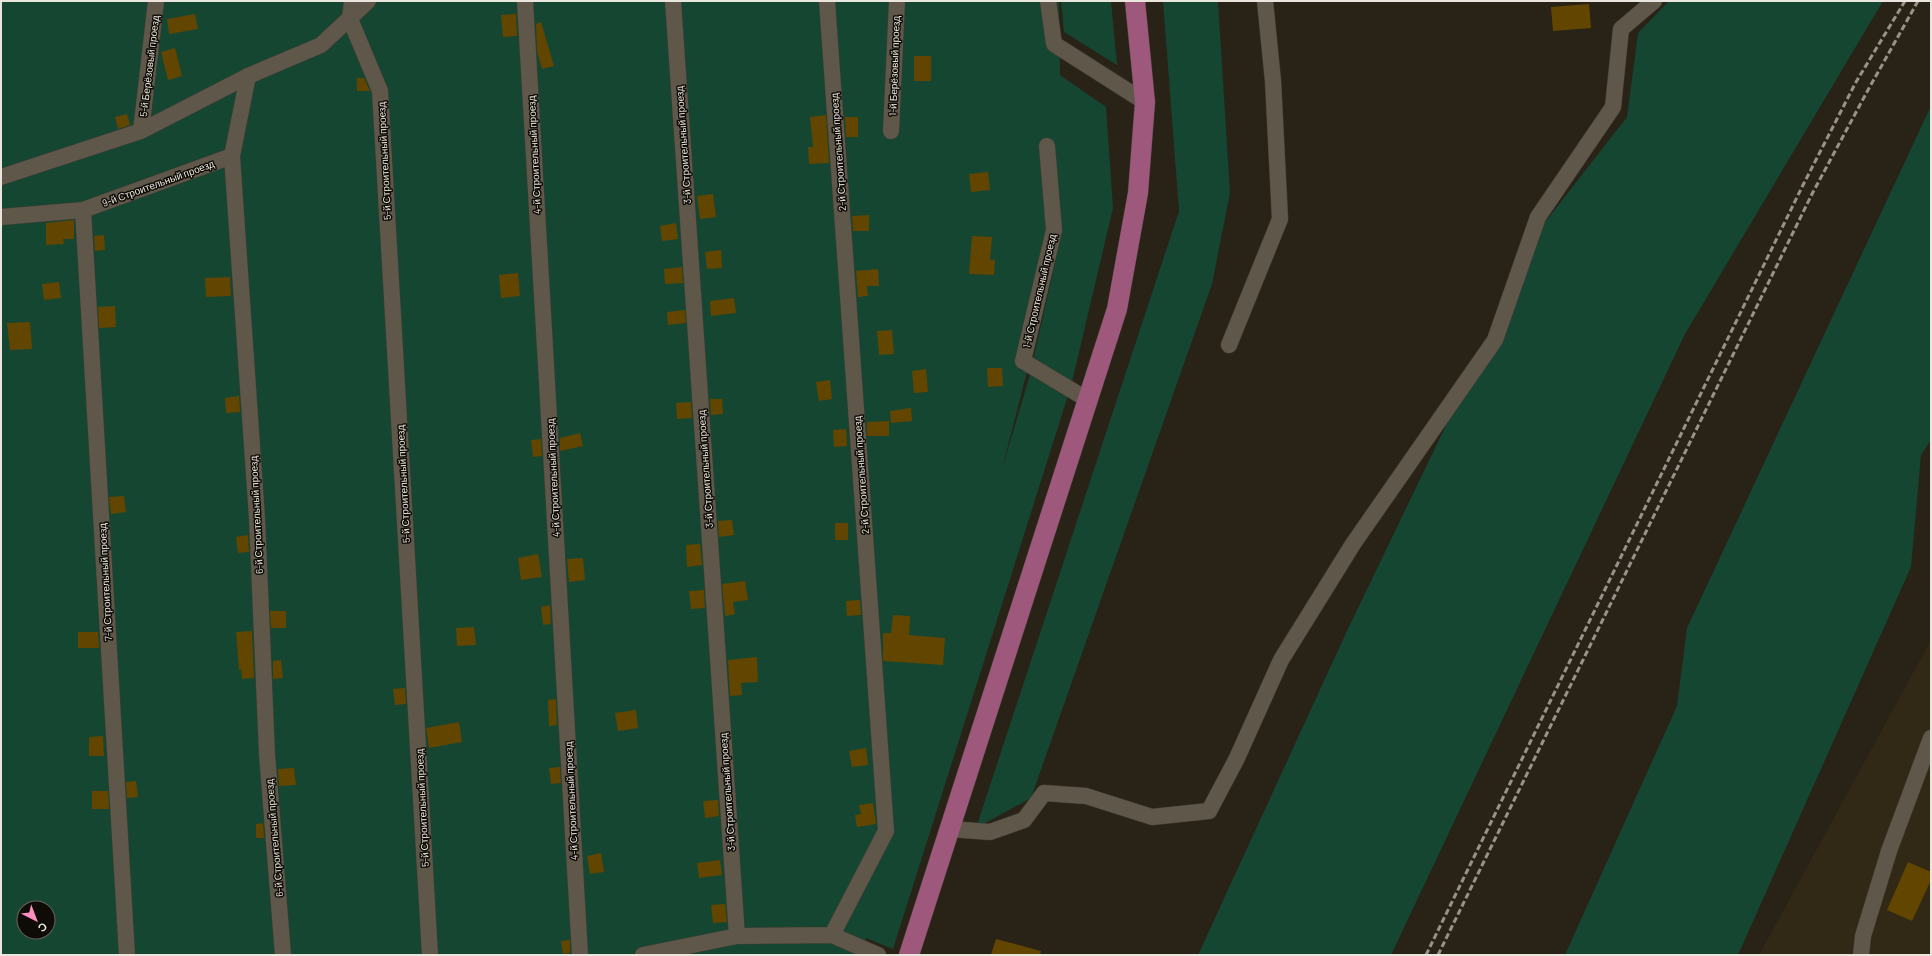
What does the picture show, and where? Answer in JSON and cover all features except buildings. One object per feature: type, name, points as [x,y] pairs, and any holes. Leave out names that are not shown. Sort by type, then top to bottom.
[{"type":"main road","points":[[910,955],[1117,309],[1138,193],[1145,102],[1135,1]]},
{"type":"street","name":"5-й Берёзовый проезд","points":[[141,131],[156,1]]},
{"type":"street","points":[[350,19],[352,1]]},
{"type":"street","points":[[1,177],[141,131],[248,76],[321,45],[368,1]]},
{"type":"street","name":"4-й Строительный проезд","points":[[525,1],[580,955]]},
{"type":"street","name":"3-й Строительный проезд","points":[[673,1],[737,936]]},
{"type":"street","name":"2-й Строительный проезд","points":[[827,1],[886,831],[832,936]]},
{"type":"street","name":"1-й Берёзовый проезд","points":[[891,131],[896,1]]},
{"type":"street","points":[[1048,1],[1054,44],[1145,102]]},
{"type":"street","points":[[1229,346],[1280,219],[1273,81],[1265,1]]},
{"type":"street","points":[[950,829],[990,832],[1024,820],[1044,793],[1086,796],[1152,817],[1209,811],[1237,758],[1281,660],[1353,544],[1495,340],[1538,217],[1613,107],[1621,29],[1654,1]]},
{"type":"street","name":"5-й Строительный проезд","points":[[350,19],[380,91],[430,955]]},
{"type":"street","name":"6-й Строительный проезд","points":[[248,76],[232,156],[256,518],[267,754],[283,955]]},
{"type":"street","name":"1-й Строительный проезд","points":[[1047,146],[1054,230],[1022,361],[1088,400]]},
{"type":"street","name":"9-й Строительный проезд","points":[[1,218],[83,210],[232,156]]},
{"type":"street","name":"7-й Строительный проезд","points":[[83,210],[126,955]]},
{"type":"street","points":[[1861,955],[1863,936],[1889,851],[1931,738]]},
{"type":"street","points":[[643,955],[686,951],[737,936],[832,936],[878,955]]},
{"type":"shaded area","points":[[1931,640],[1931,955],[1759,955]]},
{"type":"green space","points":[[1,1],[1059,1],[1060,75],[1106,107],[1113,208],[1071,386],[893,949],[866,938],[861,955],[1,955]],"holes":[[[1057,255],[1029,378],[1002,469]]]},
{"type":"green space","points":[[1061,1],[1111,1],[1117,65],[1064,32]]},
{"type":"green space","points":[[1163,1],[1218,1],[1230,193],[1212,284],[1031,798],[976,828],[1179,211]]},
{"type":"green space","points":[[1669,1],[1883,1],[1685,334],[1391,955],[1198,955],[1346,633],[1542,226],[1627,117],[1638,33]]},
{"type":"green space","points":[[1931,106],[1931,440],[1921,455],[1911,567],[1738,955],[1565,955],[1677,706],[1687,628]]},
{"type":"railway","points":[[1426,955],[1802,187],[1856,82],[1905,1]]},
{"type":"railway","points":[[1438,955],[1812,194],[1918,1]]}]
